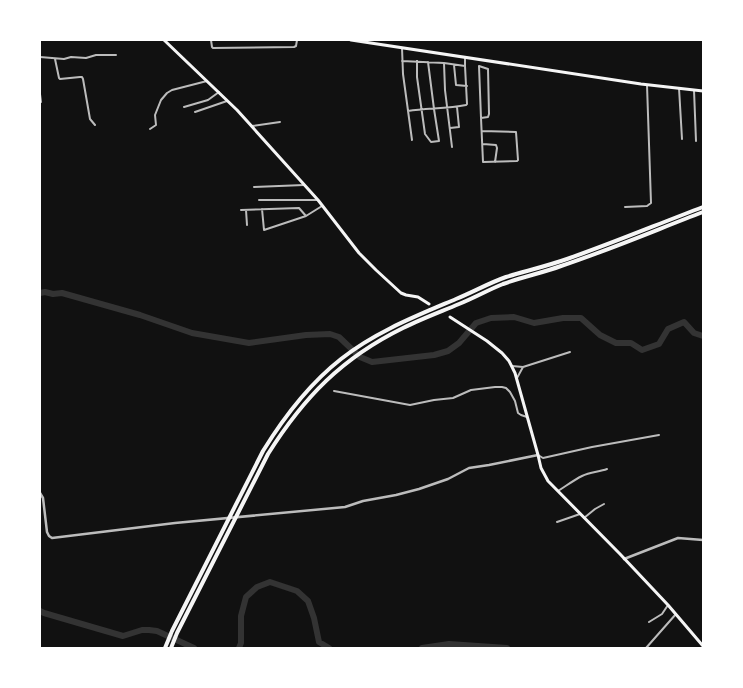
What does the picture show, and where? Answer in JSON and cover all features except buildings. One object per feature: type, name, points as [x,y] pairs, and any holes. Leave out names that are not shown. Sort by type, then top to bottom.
[{"type":"highway","points":[[165,648],[172,631],[263,451],[293,408],[333,366],[351,352],[374,338],[414,317],[491,283],[570,258],[703,207]]},
{"type":"highway","points":[[171,648],[177,633],[268,454],[281,433],[294,415],[320,386],[355,356],[379,340],[503,284],[564,265],[703,212]]},
{"type":"main road","points":[[164,40],[228,101],[318,200],[359,253],[376,270],[401,293],[418,297],[429,304]]},
{"type":"main road","points":[[351,40],[647,85],[703,91]]},
{"type":"main road","points":[[450,317],[502,353],[512,366],[541,468],[548,481],[668,605],[703,646]]},
{"type":"street","points":[[211,40],[213,48],[294,47],[296,46],[297,40]]},
{"type":"street","points":[[402,48],[403,74],[412,140]]},
{"type":"street","points":[[40,57],[66,59],[74,57],[86,58],[96,54],[116,55]]},
{"type":"street","points":[[408,111],[466,105],[467,86],[465,58]]},
{"type":"street","points":[[55,59],[60,79],[82,77],[90,119],[95,125]]},
{"type":"street","points":[[402,60],[465,66]]},
{"type":"street","points":[[478,60],[483,162],[518,160],[516,132],[482,131]]},
{"type":"street","points":[[416,61],[424,134],[432,142],[439,141],[428,62]]},
{"type":"street","points":[[444,63],[447,108],[452,147]]},
{"type":"street","points":[[454,65],[456,85],[467,86]]},
{"type":"street","points":[[479,66],[488,69],[489,114],[488,117],[481,118]]},
{"type":"street","points":[[150,129],[156,125],[155,115],[160,100],[167,94],[172,90],[207,81]]},
{"type":"street","points":[[624,207],[647,206],[651,204],[647,85]]},
{"type":"street","points":[[679,88],[682,139]]},
{"type":"street","points":[[694,90],[696,141]]},
{"type":"street","points":[[184,107],[208,100],[219,92]]},
{"type":"street","points":[[40,94],[41,102]]},
{"type":"street","points":[[196,112],[228,101]]},
{"type":"street","points":[[450,128],[459,127],[457,107]]},
{"type":"street","points":[[251,126],[280,122]]},
{"type":"street","points":[[483,144],[496,145],[495,162]]},
{"type":"street","points":[[254,187],[304,185]]},
{"type":"street","points":[[259,200],[318,200]]},
{"type":"street","points":[[262,209],[264,230],[306,216],[322,205]]},
{"type":"street","points":[[241,210],[299,208],[306,216]]},
{"type":"street","points":[[246,210],[247,225]]},
{"type":"street","points":[[512,366],[523,367],[570,352]]},
{"type":"street","points":[[516,380],[523,367]]},
{"type":"street","points":[[334,391],[410,405],[453,398],[471,390],[502,387],[506,388],[510,392],[518,413],[527,417]]},
{"type":"street","points":[[40,493],[43,498],[49,536],[52,538],[175,523],[345,507],[363,501],[419,489],[448,479],[469,468],[538,455],[543,458],[592,447],[659,435]]},
{"type":"street","points":[[558,491],[582,476],[607,469]]},
{"type":"street","points":[[584,518],[604,504]]},
{"type":"street","points":[[557,522],[580,514]]},
{"type":"street","points":[[624,559],[678,538],[703,540]]},
{"type":"street","points":[[649,622],[662,614],[668,605]]},
{"type":"street","points":[[646,648],[676,614]]},
{"type":"waterway","points":[[40,293],[62,293],[140,315],[192,333],[249,343],[306,335],[330,334],[339,337],[360,357],[372,362],[434,355],[448,351],[459,343],[476,323],[491,318],[514,317],[534,323],[563,318],[581,318],[600,335],[616,343],[631,343],[642,350],[659,344],[668,329],[684,322],[694,333],[703,336]]},
{"type":"waterway","points":[[239,648],[241,643],[241,616],[246,597],[257,587],[270,582],[297,591],[308,601],[314,618],[319,642],[329,648]]},
{"type":"waterway","points":[[40,611],[123,636],[142,630],[157,631],[194,648]]},
{"type":"waterway","points":[[422,648],[449,644],[507,648]]}]
